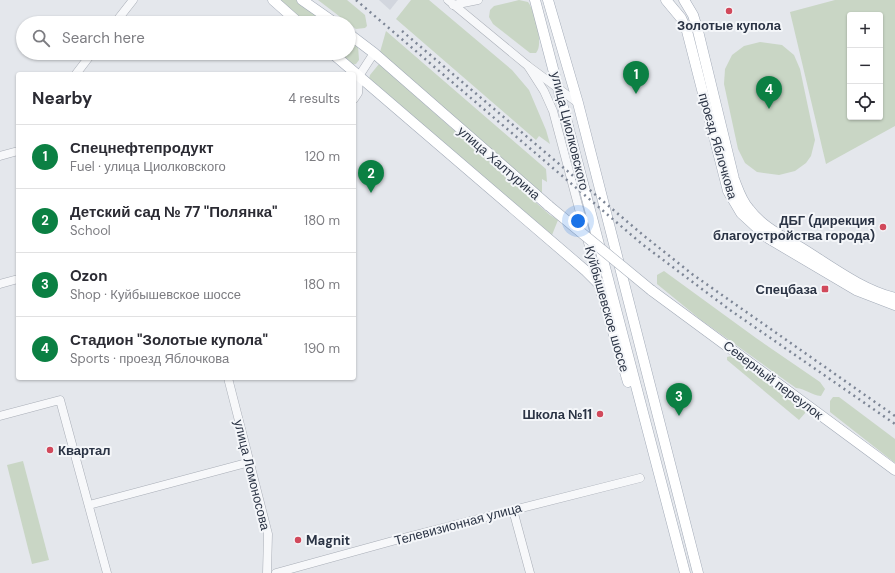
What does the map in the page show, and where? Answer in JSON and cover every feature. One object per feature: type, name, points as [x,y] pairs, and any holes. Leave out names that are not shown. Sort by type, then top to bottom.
[{"type":"main road","points":[[273,0],[291,16]]},
{"type":"main road","points":[[302,0],[325,16]]},
{"type":"main road","name":"улица Циолковского","points":[[535,0],[560,89],[627,356]]},
{"type":"main road","name":"улица Циолковского","points":[[548,0],[578,103],[640,353]]},
{"type":"main road","name":"проезд Яблочкова","points":[[666,0],[681,18],[687,31],[728,191],[741,213],[768,238],[869,297],[895,306]]},
{"type":"main road","name":"проезд Яблочкова","points":[[684,0],[693,15],[734,179],[741,197],[748,209],[761,222],[839,272],[873,290],[895,298]]},
{"type":"main road","name":"улица Халтурина","points":[[356,39],[374,53],[549,206],[651,290]]},
{"type":"main road","name":"улица Халтурина","points":[[340,60],[354,72]]},
{"type":"main road","name":"улица Халтурина","points":[[356,73],[586,271],[599,284]]},
{"type":"main road","name":"Куйбышевское шоссе","points":[[599,284],[620,358],[655,462]]},
{"type":"main road","name":"Северный переулок","points":[[651,290],[895,470]]},
{"type":"main road","name":"Куйбышевское шоссе","points":[[640,353],[698,573]]},
{"type":"main road","name":"Куйбышевское шоссе","points":[[627,356],[685,573]]},
{"type":"street","points":[[120,16],[133,0]]},
{"type":"street","points":[[451,2],[478,0]]},
{"type":"street","name":"проезд Яблочкова","points":[[688,0],[693,15]]},
{"type":"street","points":[[451,2],[528,66],[578,103]]},
{"type":"street","points":[[356,96],[358,93],[359,76],[374,53]]},
{"type":"street","points":[[78,72],[87,60]]},
{"type":"street","name":"Куйбышевское шоссе","points":[[528,66],[544,91],[553,111],[599,284]]},
{"type":"street","points":[[0,156],[16,152]]},
{"type":"street","points":[[0,284],[16,280]]},
{"type":"street","name":"улица Ломоносова","points":[[229,380],[268,534],[267,573]]},
{"type":"street","points":[[0,416],[60,400],[107,573]]},
{"type":"street","points":[[89,505],[250,462]]},
{"type":"street","name":"Телевизионная улица","points":[[276,573],[640,478]]},
{"type":"street","points":[[513,510],[530,573]]},
{"type":"shaded area","points":[[379,0],[398,0],[390,10]]},
{"type":"green space","points":[[277,0],[296,0],[318,16],[296,16]]},
{"type":"green space","points":[[318,0],[347,0],[365,15],[367,26],[365,28],[356,29],[356,16],[339,16]]},
{"type":"green space","points":[[411,0],[429,0],[512,70],[529,90],[546,130],[550,144],[539,136],[536,140],[396,19]]},
{"type":"green space","points":[[519,0],[528,2],[536,20],[539,43],[536,53],[530,53],[493,24],[489,17],[490,10],[494,6]]},
{"type":"green space","points":[[835,0],[895,0],[895,126],[826,164],[790,12]]},
{"type":"green space","points":[[386,31],[546,169],[547,182],[542,179],[542,194],[380,52]]},
{"type":"green space","points":[[760,42],[782,45],[794,55],[800,69],[815,140],[811,156],[806,163],[795,171],[779,175],[757,172],[745,163],[738,149],[724,84],[725,69],[732,55],[744,46]]},
{"type":"green space","points":[[356,44],[358,46],[359,60],[356,64],[351,65],[346,60],[356,60]]},
{"type":"green space","points":[[379,64],[550,215],[558,220],[552,235],[369,79],[370,75]]},
{"type":"green space","points":[[664,271],[756,338],[820,382],[825,389],[821,396],[796,388],[701,320],[657,284],[657,275]]},
{"type":"green space","points":[[731,356],[806,412],[799,420],[727,360],[727,357]]},
{"type":"green space","points":[[833,397],[839,397],[895,439],[895,463],[830,412],[830,401]]},
{"type":"green space","points":[[23,461],[49,560],[32,564],[7,465]]},
{"type":"railway","points":[[356,0],[642,244],[730,310],[895,424]]},
{"type":"railway","points":[[402,31],[643,235],[692,274],[895,416]]},
{"type":"place","name":"Золотые купола","points":[[729,11]]},
{"type":"place","name":"Спецнефтепродукт","points":[[636,94]]},
{"type":"place","name":"Стадион \"Золотые купола\"","points":[[769,109]]},
{"type":"place","name":"Детский сад № 77 \"Полянка\"","points":[[371,193]]},
{"type":"place","name":"ДБГ (дирекция благоустройства города)","points":[[883,227]]},
{"type":"place","name":"Спецбаза","points":[[825,289]]},
{"type":"place","name":"Школа №11","points":[[600,414]]},
{"type":"place","name":"Ozon","points":[[679,416]]},
{"type":"place","name":"Квартал","points":[[50,450]]},
{"type":"place","name":"Magnit","points":[[298,540]]}]
